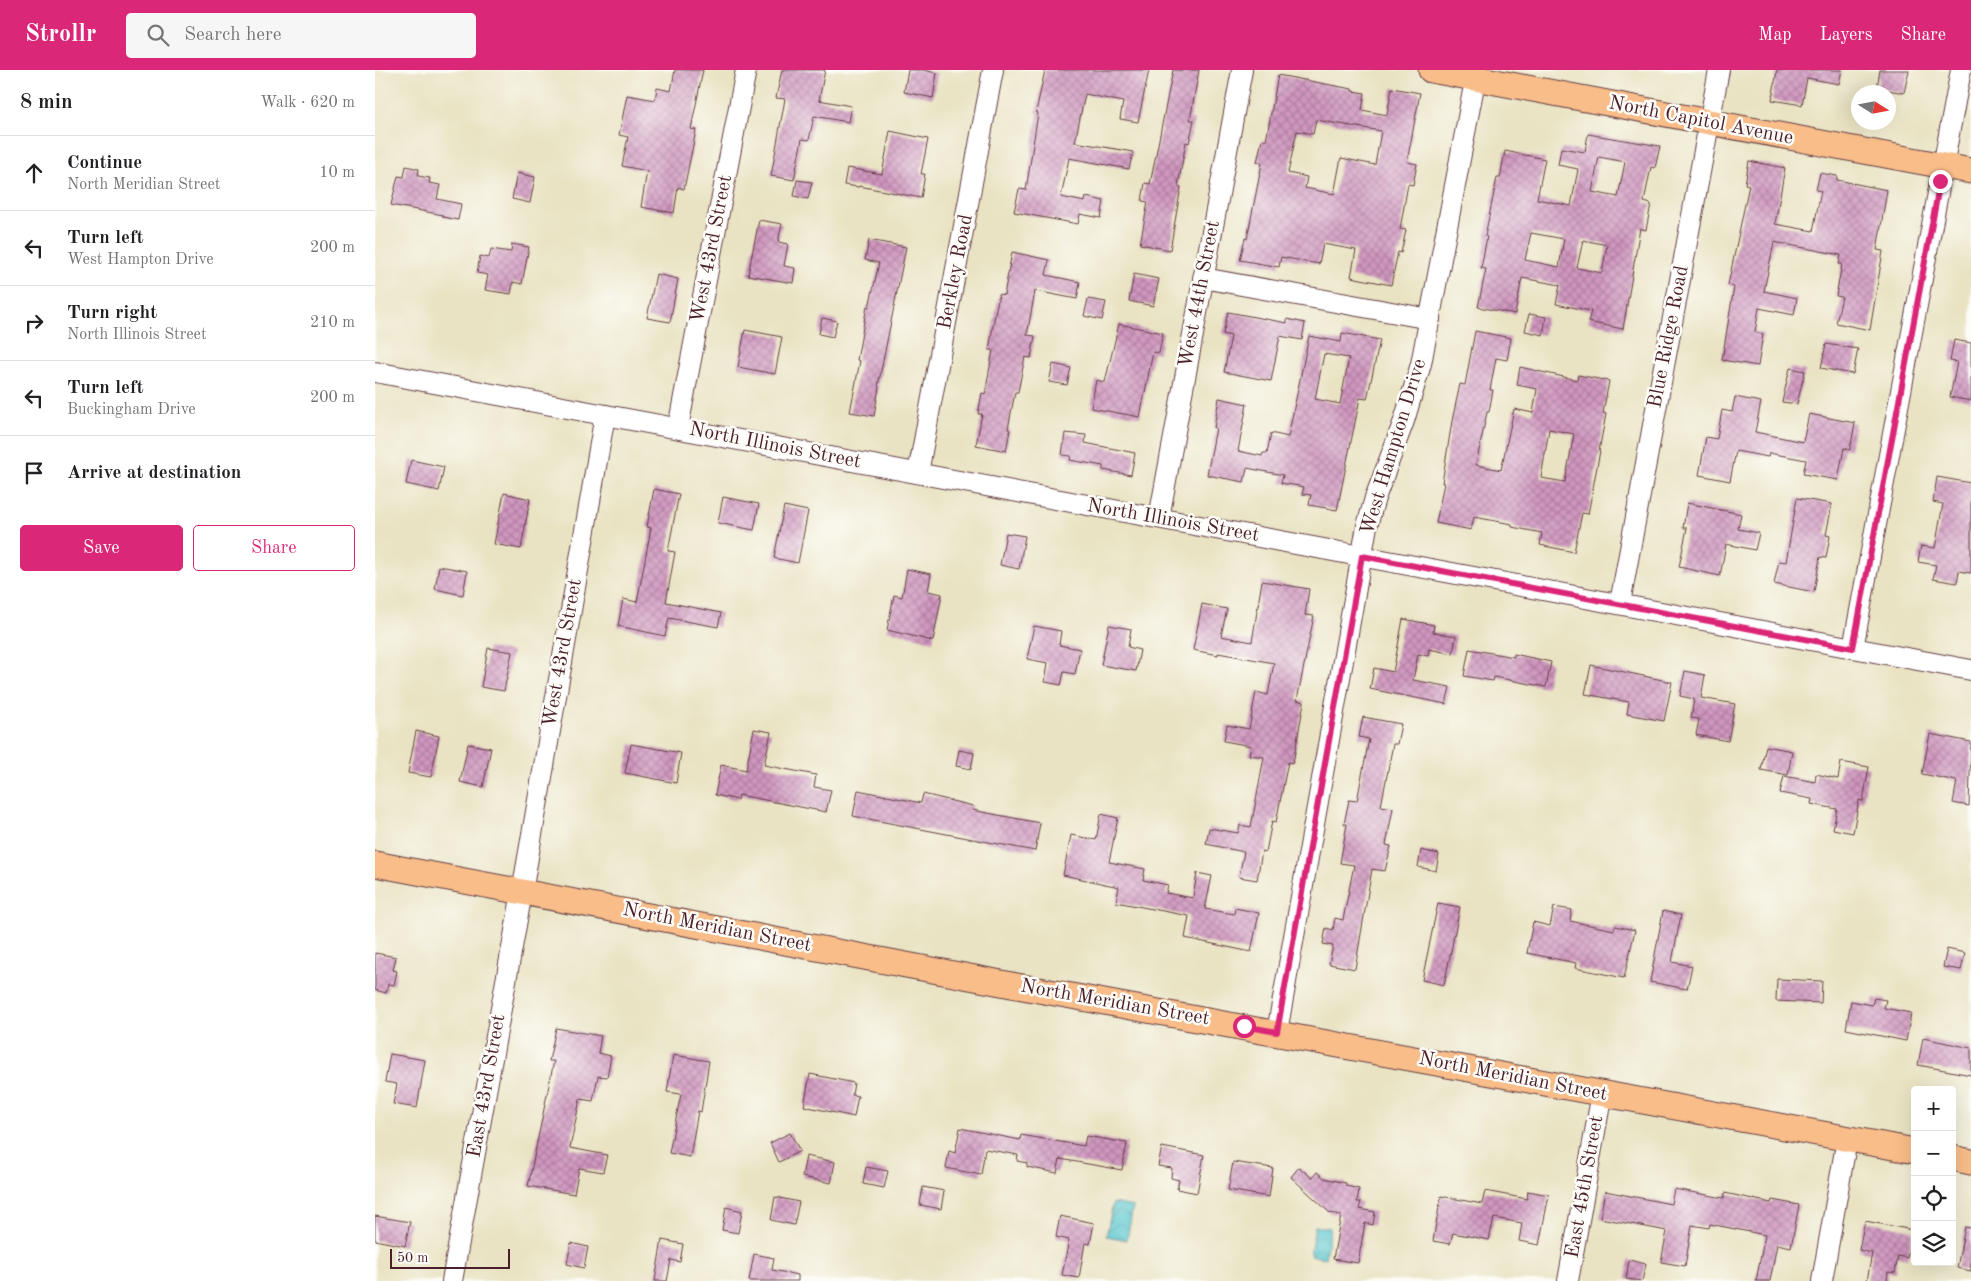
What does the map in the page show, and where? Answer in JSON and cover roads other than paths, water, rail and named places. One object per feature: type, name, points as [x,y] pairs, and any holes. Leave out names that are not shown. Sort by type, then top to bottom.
[{"type":"main road","name":"North Capitol Avenue","points":[[1431,70],[1476,74],[1709,122],[1971,171]]},
{"type":"main road","name":"North Meridian Street","points":[[375,864],[997,982],[1277,1032],[1911,1150]]},
{"type":"main road","points":[[1956,1159],[1971,1162]]},
{"type":"street","name":"West 43rd Street","points":[[678,428],[746,70]]},
{"type":"street","name":"Berkley Road","points":[[918,473],[993,70]]},
{"type":"street","name":"West 44th Street","points":[[1159,518],[1242,70]]},
{"type":"street","name":"Blue Ridge Road","points":[[1620,604],[1719,70]]},
{"type":"street","points":[[1853,648],[1961,70]]},
{"type":"street","name":"West Hampton Drive","points":[[1277,1032],[1362,556],[1373,505],[1404,421],[1415,385],[1430,319],[1476,74]]},
{"type":"street","points":[[1203,278],[1430,319]]},
{"type":"street","name":"North Illinois Street","points":[[375,372],[1971,670]]},
{"type":"street","name":"West 43rd Street","points":[[523,892],[605,415]]},
{"type":"street","name":"East 43rd Street","points":[[452,1281],[523,892]]},
{"type":"street","name":"East 45th Street","points":[[1568,1281],[1602,1093]]},
{"type":"street","points":[[1822,1281],[1847,1139]]},
{"type":"water","points":[[1113,1203],[1133,1207],[1127,1240],[1106,1236]]},
{"type":"water","points":[[1315,1226],[1330,1228],[1325,1258],[1310,1255]]}]
